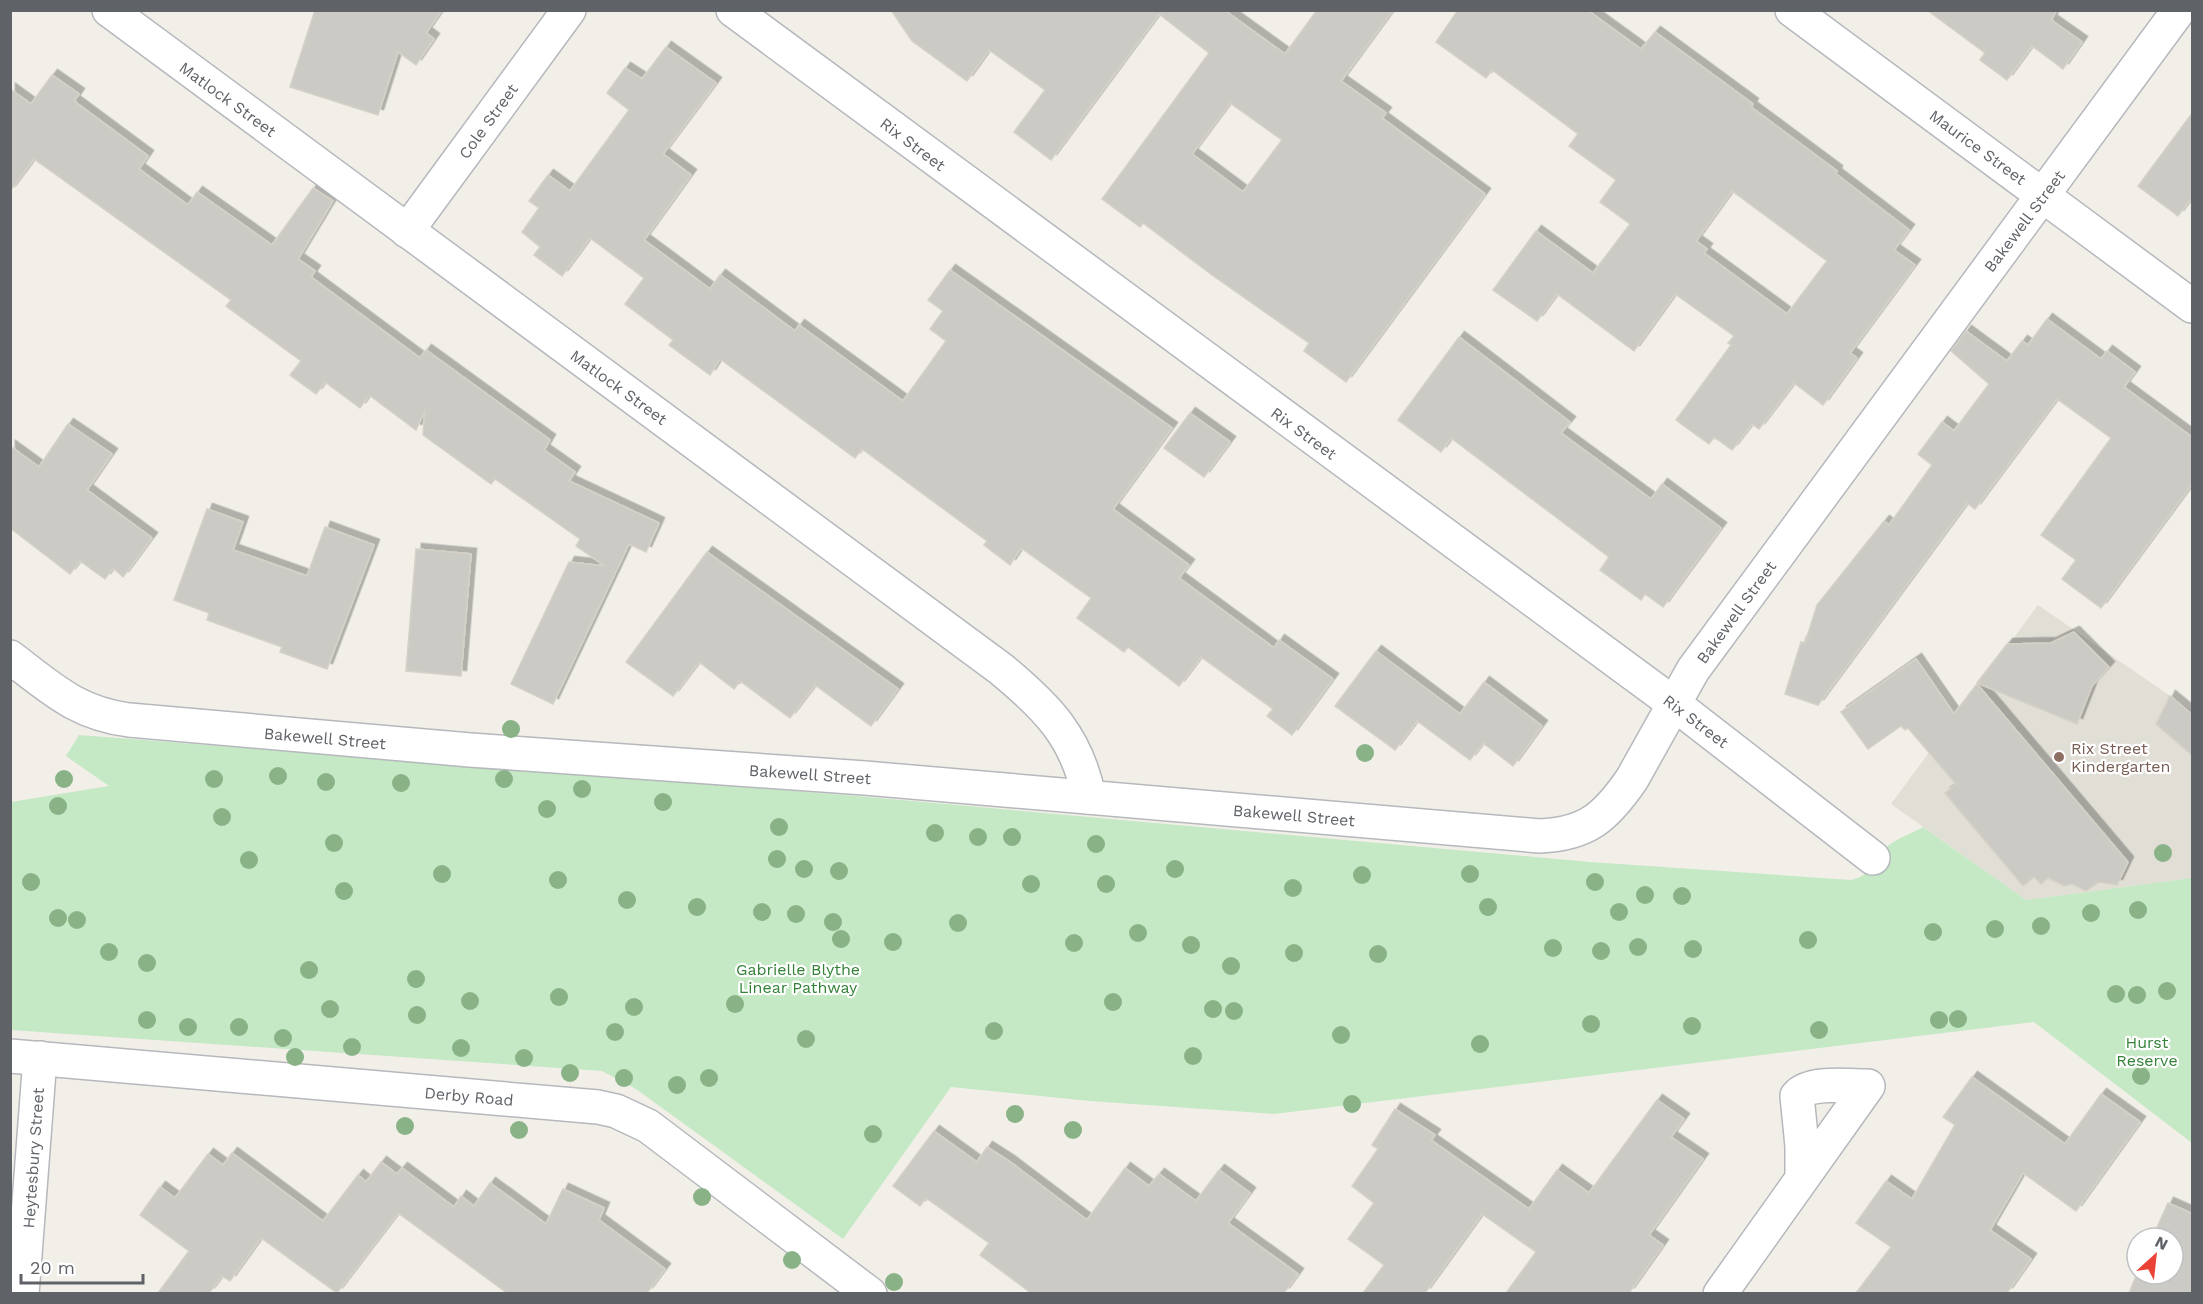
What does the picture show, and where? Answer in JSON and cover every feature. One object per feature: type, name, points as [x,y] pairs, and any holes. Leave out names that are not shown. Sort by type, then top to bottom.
[{"type":"street","name":"Matlock Street","points":[[109,10],[1001,669],[1036,699],[1066,735],[1082,767],[1089,797]]},
{"type":"street","name":"Cole Street","points":[[407,231],[569,10]]},
{"type":"street","name":"Rix Street","points":[[733,10],[1673,703],[1873,858]]},
{"type":"street","name":"Maurice Street","points":[[1792,10],[2193,306]]},
{"type":"street","name":"Bakewell Street","points":[[10,657],[78,707],[115,719],[470,750],[854,777],[1540,836],[1567,834],[1595,820],[1621,795],[1643,760],[1673,703],[1700,661],[2179,10]]},
{"type":"street","name":"Heytesbury Street","points":[[22,1293],[25,1057]]},
{"type":"street","name":"Derby Road","points":[[25,1057],[598,1107],[616,1111],[648,1126],[870,1293]]},
{"type":"street","points":[[1720,1293],[1802,1178]]},
{"type":"shaded area","name":"Rix Street Kindergarten","points":[[2038,605],[2192,711],[2192,878],[2026,900],[1891,804]]},
{"type":"green space","name":"Gabrielle Blythe Linear Pathway","points":[[79,735],[845,795],[1590,862],[1851,880],[1864,875],[1889,845],[1923,827],[2026,900],[2192,878],[2192,1143],[2034,1022],[1274,1114],[1090,1101],[951,1087],[843,1239],[636,1089],[602,1071],[11,1030],[11,802],[109,786],[66,756]]},
{"type":"building","points":[[315,10],[442,10],[426,33],[434,39],[416,65],[398,52],[378,115],[290,87]]},
{"type":"building","points":[[891,10],[1224,10],[1285,54],[1317,10],[1393,10],[1341,81],[1386,113],[1382,118],[1485,194],[1346,382],[1304,351],[1309,343],[1143,223],[1140,227],[1102,199],[1209,53],[1159,14],[1051,160],[1014,132],[1045,90],[989,50],[967,81],[912,41]],"holes":[[[1230,103],[1282,140],[1243,192],[1192,154]]]},
{"type":"building","points":[[1458,10],[1587,10],[1641,49],[1655,32],[1753,104],[1751,107],[1837,171],[1836,174],[1909,230],[1894,250],[1915,265],[1850,353],[1857,358],[1823,405],[1794,383],[1759,429],[1752,424],[1732,450],[1714,437],[1709,444],[1676,420],[1731,345],[1728,343],[1734,336],[1675,294],[1634,351],[1557,294],[1537,321],[1493,290],[1536,231],[1593,273],[1630,224],[1600,202],[1616,180],[1569,146],[1578,134],[1492,70],[1486,78],[1436,42]],"holes":[[[1732,191],[1827,261],[1787,314],[1704,253],[1707,249],[1696,241]]]},
{"type":"building","points":[[1927,10],[2057,10],[2051,20],[2082,42],[2063,69],[2032,46],[2007,80],[1980,60],[1985,53]]},
{"type":"building","points":[[666,47],[716,83],[663,154],[691,175],[644,240],[710,289],[720,275],[795,331],[799,325],[903,401],[946,341],[930,329],[943,311],[928,300],[950,270],[1172,428],[1113,509],[1189,565],[1179,578],[1274,648],[1279,640],[1333,679],[1292,735],[1267,716],[1273,709],[1201,657],[1179,686],[1128,647],[1124,652],[1077,618],[1091,598],[1021,548],[1010,565],[984,545],[987,541],[862,449],[855,458],[720,359],[710,375],[669,345],[673,340],[625,304],[644,278],[590,238],[562,276],[534,255],[540,247],[522,232],[539,208],[529,201],[548,175],[570,191],[629,110],[607,93],[625,68],[642,79]]},
{"type":"building","points":[[52,75],[79,94],[74,101],[148,156],[139,169],[188,205],[197,192],[272,245],[313,188],[333,201],[298,259],[315,271],[311,277],[420,358],[426,350],[550,440],[544,450],[575,472],[569,481],[659,523],[646,552],[629,544],[553,704],[511,684],[569,562],[605,566],[576,546],[580,539],[495,479],[491,484],[423,435],[425,410],[416,430],[369,395],[360,408],[325,382],[316,394],[290,375],[301,361],[226,306],[231,300],[34,159],[10,191],[10,89],[31,104]]},
{"type":"building","points":[[2193,112],[2193,196],[2178,216],[2138,186]]},
{"type":"building","points":[[2047,319],[2101,359],[2107,351],[2135,372],[2124,387],[2193,438],[2193,483],[2101,608],[2062,579],[2076,560],[2041,535],[2111,438],[2057,399],[1975,509],[1967,503],[1818,705],[1785,694],[1801,642],[1805,643],[1817,605],[1884,521],[1889,525],[1932,465],[1918,454],[1942,422],[1954,431],[1989,384],[1951,351],[1966,331],[2007,361],[2022,341],[2028,345]]},
{"type":"building","points":[[1459,337],[1570,422],[1561,433],[1651,499],[1662,484],[1721,528],[1663,607],[1645,594],[1641,600],[1600,570],[1609,557],[1451,438],[1441,452],[1398,420]]},
{"type":"building","points":[[1190,413],[1230,442],[1204,477],[1164,448]]},
{"type":"building","points":[[68,424],[112,454],[87,490],[152,538],[123,577],[113,568],[105,579],[80,561],[70,574],[10,528],[10,446],[39,467]]},
{"type":"building","points":[[207,509],[243,522],[233,550],[307,576],[325,527],[374,545],[327,669],[280,652],[282,647],[207,620],[209,613],[174,600]]},
{"type":"building","points":[[416,549],[471,554],[461,676],[406,671]]},
{"type":"building","points":[[707,552],[898,689],[871,726],[815,685],[790,718],[740,681],[734,689],[699,662],[673,696],[626,662]]},
{"type":"building","points":[[2074,632],[2109,667],[2092,686],[2077,724],[1977,683],[2007,644],[2051,643]]},
{"type":"building","points":[[1376,651],[1460,714],[1484,682],[1542,726],[1513,766],[1483,743],[1470,760],[1417,721],[1395,750],[1335,706]]},
{"type":"building","points":[[1916,659],[1954,714],[1977,684],[2128,862],[2117,885],[2099,882],[2086,891],[2072,884],[2064,886],[2048,878],[2041,884],[2034,877],[2023,886],[1945,793],[1956,784],[1908,728],[1905,730],[1901,726],[1868,749],[1841,712]]},
{"type":"building","points":[[2170,696],[2193,715],[2193,756],[2156,724]]},
{"type":"building","points":[[1972,1077],[2065,1144],[2101,1094],[2140,1122],[2076,1211],[2023,1173],[1990,1230],[2031,1259],[2007,1293],[1856,1293],[1891,1247],[1856,1223],[1886,1181],[1912,1199],[1955,1125],[1943,1117]]},
{"type":"building","points":[[1657,1100],[1684,1119],[1671,1137],[1703,1159],[1649,1235],[1663,1245],[1629,1293],[1506,1293],[1536,1252],[1482,1214],[1425,1293],[1363,1293],[1384,1265],[1348,1239],[1374,1203],[1352,1186],[1378,1149],[1372,1145],[1395,1109],[1435,1135],[1431,1140],[1529,1209],[1557,1170],[1589,1193]]},
{"type":"building","points":[[934,1131],[977,1162],[987,1147],[1087,1220],[1125,1168],[1149,1186],[1159,1174],[1196,1201],[1219,1170],[1250,1193],[1228,1223],[1298,1274],[1284,1293],[1031,1293],[980,1255],[989,1243],[926,1198],[920,1206],[893,1186]]},
{"type":"building","points":[[232,1153],[323,1221],[358,1175],[366,1182],[381,1162],[397,1174],[402,1168],[454,1207],[461,1196],[474,1206],[490,1183],[546,1224],[563,1189],[604,1208],[599,1220],[665,1269],[647,1293],[507,1293],[398,1213],[337,1293],[261,1238],[230,1281],[222,1276],[209,1293],[158,1293],[189,1251],[140,1215],[160,1187],[175,1198],[208,1154],[223,1165]]},
{"type":"building","points":[[2168,1203],[2193,1214],[2193,1293],[2129,1293],[2132,1286],[2185,1286],[2185,1226],[2157,1226]]},
{"type":"place","name":"Rix Street Kindergarten","points":[[2059,757]]},
{"type":"park label","name":"Hurst Reserve","points":[[2147,1051]]}]
